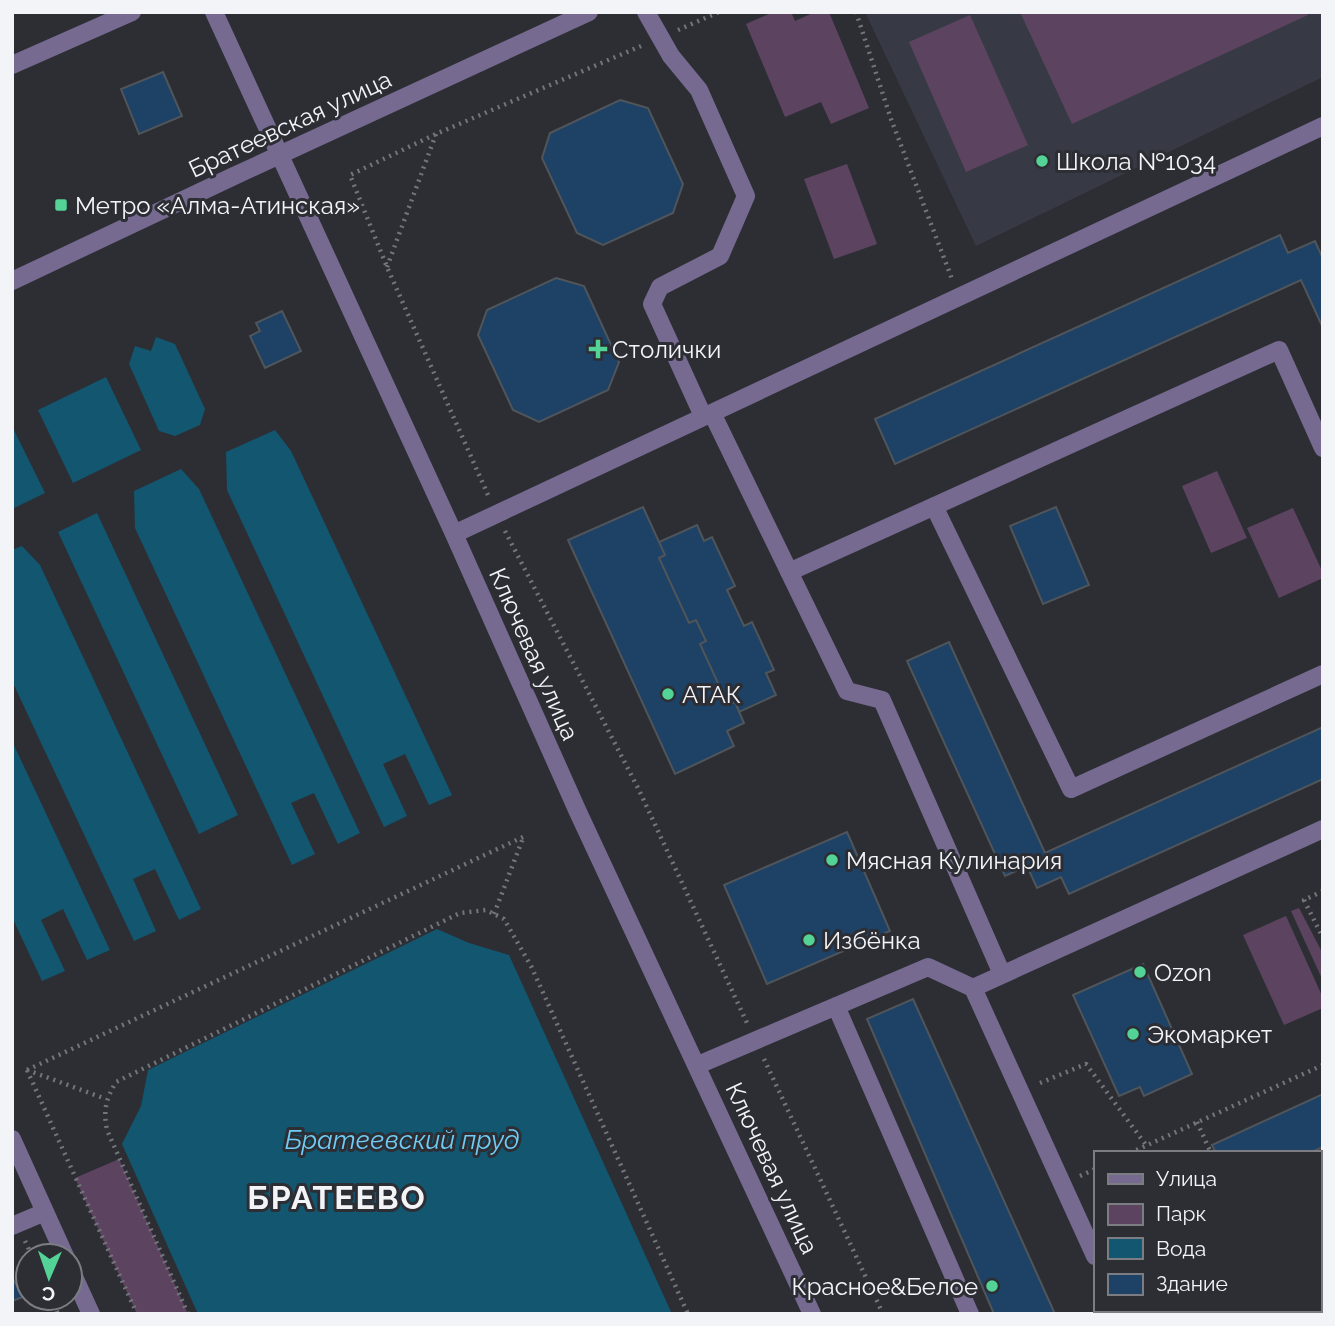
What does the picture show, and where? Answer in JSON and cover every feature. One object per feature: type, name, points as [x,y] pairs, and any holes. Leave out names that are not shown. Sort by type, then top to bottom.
[{"type":"street","points":[[12,65],[132,12]]},
{"type":"street","name":"Ключевая улица","points":[[214,12],[578,811],[812,1314]]},
{"type":"street","name":"Братеевская улица","points":[[12,281],[589,12]]},
{"type":"street","points":[[646,12],[660,38],[699,90],[746,196],[720,256],[660,287],[652,304],[847,691],[882,700],[1002,974]]},
{"type":"street","points":[[454,534],[1323,126]]},
{"type":"street","points":[[789,572],[1279,350],[1323,448]]},
{"type":"street","points":[[934,506],[1071,789],[1323,674]]},
{"type":"street","points":[[973,988],[1323,829]]},
{"type":"street","points":[[698,1065],[928,967],[973,988],[1094,1254]]},
{"type":"street","points":[[836,1006],[970,1314]]},
{"type":"street","points":[[12,1139],[59,1242]]},
{"type":"street","points":[[12,1226],[45,1212]]},
{"type":"path","points":[[719,12],[436,134],[350,175],[387,267],[496,512],[639,790],[883,1314]]},
{"type":"path","points":[[856,12],[891,118],[958,296]]},
{"type":"path","points":[[387,267],[436,134]]},
{"type":"path","points":[[27,1070],[523,837],[495,915]]},
{"type":"path","points":[[1323,891],[1304,900],[1323,938]]},
{"type":"path","points":[[188,1314],[107,1130],[104,1114],[106,1099],[116,1082],[460,913],[486,910],[504,919],[531,966],[688,1314]]},
{"type":"path","points":[[1020,1092],[1086,1064],[1146,1145]]},
{"type":"path","points":[[1134,1151],[1323,1065]]},
{"type":"path","points":[[27,1070],[106,1099]]},
{"type":"path","points":[[27,1070],[137,1314]]},
{"type":"path","points":[[1197,1122],[1210,1151]]},
{"type":"shaded area","name":"Школа №1034","points":[[865,12],[1323,12],[1323,77],[976,246]]},
{"type":"green space","points":[[773,12],[791,12],[795,21],[815,12],[829,12],[869,108],[831,124],[821,102],[785,117],[746,24]]},
{"type":"green space","points":[[1020,12],[1306,12],[1308,15],[1072,124]]},
{"type":"green space","points":[[970,15],[1028,145],[966,172],[909,42]]},
{"type":"green space","points":[[847,164],[877,244],[834,259],[804,179]]},
{"type":"green space","points":[[1217,471],[1247,538],[1211,553],[1182,486]]},
{"type":"green space","points":[[1293,508],[1323,578],[1279,598],[1247,528]]},
{"type":"green space","points":[[1299,908],[1323,954],[1323,981],[1291,911]]},
{"type":"green space","points":[[1286,916],[1323,998],[1323,1008],[1284,1025],[1243,935]]},
{"type":"green space","points":[[119,1159],[188,1314],[137,1314],[75,1178]]},
{"type":"water","points":[[156,337],[175,344],[205,409],[200,425],[175,436],[159,431],[129,364],[135,346],[151,351]]},
{"type":"water","points":[[106,377],[141,450],[73,483],[38,410]]},
{"type":"water","points":[[12,426],[45,493],[12,509]]},
{"type":"water","points":[[275,430],[291,451],[452,795],[429,805],[405,754],[383,764],[407,816],[384,827],[227,490],[226,452]]},
{"type":"water","points":[[181,469],[199,489],[360,833],[338,844],[314,793],[291,803],[315,854],[292,865],[135,528],[134,491]]},
{"type":"water","points":[[97,513],[238,815],[199,834],[58,532]]},
{"type":"water","points":[[22,546],[40,565],[201,909],[179,920],[155,869],[133,879],[156,931],[134,941],[12,681],[12,550]]},
{"type":"water","points":[[12,741],[110,950],[87,960],[63,909],[41,920],[65,971],[42,981],[12,917]]},
{"type":"water","name":"Братеевский пруд","points":[[437,929],[469,943],[509,955],[672,1314],[198,1314],[122,1144],[141,1106],[148,1070]]},
{"type":"building","points":[[163,72],[182,116],[139,134],[121,89]]},
{"type":"building","points":[[620,100],[648,108],[683,184],[673,213],[603,245],[577,233],[542,158],[550,133]]},
{"type":"building","points":[[1280,235],[1288,253],[1315,241],[1323,259],[1323,328],[1301,280],[895,464],[875,419]]},
{"type":"building","points":[[556,278],[584,286],[619,362],[608,390],[539,422],[513,410],[478,335],[487,310]]},
{"type":"building","points":[[282,311],[301,351],[265,368],[250,336],[260,331],[256,323]]},
{"type":"building","points":[[643,507],[665,555],[659,558],[689,623],[696,620],[706,641],[700,644],[728,705],[735,702],[744,723],[727,731],[734,746],[675,774],[568,540]]},
{"type":"building","points":[[1056,507],[1089,585],[1043,604],[1010,526]]},
{"type":"building","points":[[697,525],[704,541],[712,537],[735,586],[727,590],[744,626],[752,622],[774,670],[766,673],[776,695],[739,712],[735,702],[728,705],[700,644],[706,641],[696,620],[689,623],[659,558],[665,555],[659,542]]},
{"type":"building","points":[[949,642],[1045,853],[1323,727],[1323,779],[1069,894],[1061,877],[1037,888],[1027,866],[1005,876],[907,661]]},
{"type":"building","points":[[847,832],[890,931],[767,984],[724,885]]},
{"type":"building","name":"Экомаркет","points":[[1143,964],[1192,1074],[1144,1096],[1140,1087],[1119,1096],[1073,995]]},
{"type":"building","points":[[913,999],[1055,1314],[994,1314],[867,1019]]},
{"type":"building","points":[[1323,1094],[1323,1147],[1314,1151],[1215,1151],[1212,1145]]},
{"type":"building","points":[[12,1277],[14,1300],[12,1301]]},
{"type":"place","name":"Школа №1034","points":[[1042,161]]},
{"type":"place","name":"Метро «Алма-Атинская»","points":[[61,205]]},
{"type":"place","name":"Столички","points":[[598,349]]},
{"type":"place","name":"АТАК","points":[[668,694]]},
{"type":"place","name":"Мясная Кулинария","points":[[832,860]]},
{"type":"place","name":"Избёнка","points":[[809,940]]},
{"type":"place","name":"Ozon","points":[[1140,972]]},
{"type":"place","name":"Экомаркет","points":[[1133,1034]]},
{"type":"place","name":"Красное&Белое","points":[[992,1286]]},
{"type":"district","name":"БРАТЕЕВО","points":[[337,1197]]}]
